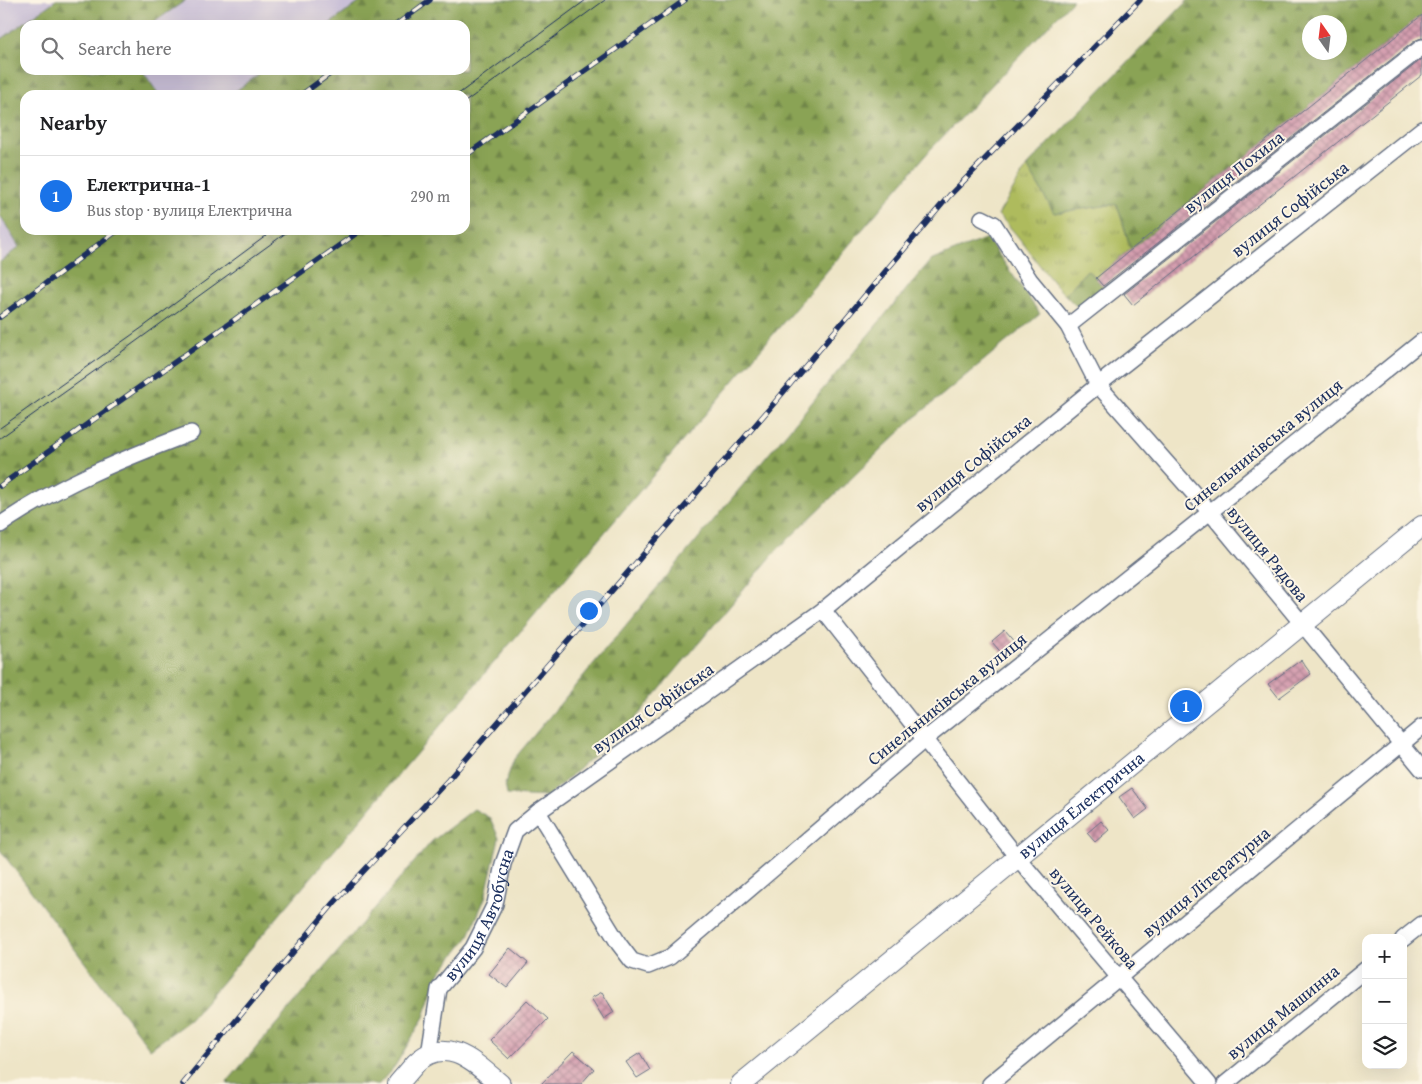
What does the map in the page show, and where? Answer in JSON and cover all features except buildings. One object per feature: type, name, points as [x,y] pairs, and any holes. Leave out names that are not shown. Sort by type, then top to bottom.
[{"type":"street","name":"вулиця Похила","points":[[1068,326],[1422,47]]},
{"type":"street","name":"вулиця Софійська","points":[[538,812],[823,610],[1098,385],[1422,129]]},
{"type":"street","name":"вулиця Рядова","points":[[982,218],[994,224],[1030,280],[1068,326],[1098,385],[1210,512],[1422,769]]},
{"type":"street","name":"Синельниківська вулиця","points":[[538,812],[619,944],[632,961],[648,966],[670,956],[924,740],[1422,341]]},
{"type":"street","points":[[0,525],[24,508],[118,461],[191,433]]},
{"type":"street","name":"вулиця Електрична","points":[[741,1084],[1422,526]]},
{"type":"street","name":"вулиця Рейкова","points":[[823,610],[1017,857],[1209,1084]]},
{"type":"street","name":"вулиця Літературна","points":[[990,1084],[1422,727]]},
{"type":"street","name":"вулиця Автобусна","points":[[436,1052],[439,989],[473,948],[496,904],[503,864],[515,831],[538,812]]},
{"type":"street","points":[[1407,936],[1422,924]]},
{"type":"street","name":"вулиця Машинна","points":[[1225,1084],[1362,973]]},
{"type":"street","points":[[398,1084],[417,1063],[436,1052],[458,1052],[474,1062],[500,1084]]},
{"type":"shaded area","points":[[0,0],[369,0],[343,20],[20,20],[20,75],[273,75],[253,90],[20,90],[20,235],[68,235],[0,288]]},
{"type":"green space","points":[[56,0],[186,0],[157,20],[28,20]]},
{"type":"green space","points":[[363,0],[1073,0],[930,150],[190,1020],[150,1049],[0,850],[0,262],[19,247],[0,215],[0,40],[20,26],[20,75],[145,75],[156,90],[20,90],[20,235],[470,235],[470,90],[237,90],[258,75],[470,75],[470,20],[335,20]]},
{"type":"green space","points":[[1188,0],[1422,0],[1422,15],[1131,249],[1117,204],[1054,213],[1027,166]]},
{"type":"green space","points":[[1027,166],[1054,213],[1117,204],[1131,249],[1096,278],[1087,270],[1065,295],[1016,234],[998,215]]},
{"type":"green space","points":[[987,238],[1040,314],[912,420],[777,550],[635,719],[547,797],[507,795],[505,784],[514,759],[930,261]]},
{"type":"green space","points":[[1087,270],[1107,290],[1087,306],[1075,305],[1065,295]]},
{"type":"green space","points":[[474,809],[490,818],[499,838],[485,898],[468,938],[438,975],[424,1017],[395,1066],[379,1084],[228,1084],[227,1082],[432,841]]},
{"type":"tram line","points":[[464,90],[586,0]]},
{"type":"tram line","points":[[470,98],[605,0]]},
{"type":"tram line","points":[[0,428],[143,327],[267,235]]},
{"type":"tram line","points":[[0,438],[283,235]]},
{"type":"railway","points":[[403,20],[430,0]]},
{"type":"railway","points":[[470,152],[685,0]]},
{"type":"railway","points":[[183,1084],[334,903],[448,780],[770,408],[949,196],[1140,0]]},
{"type":"railway","points":[[308,90],[328,75]]},
{"type":"railway","points":[[0,317],[111,235]]},
{"type":"railway","points":[[0,486],[354,235]]},
{"type":"place","name":"Електрична-1","points":[[1186,706]]}]
